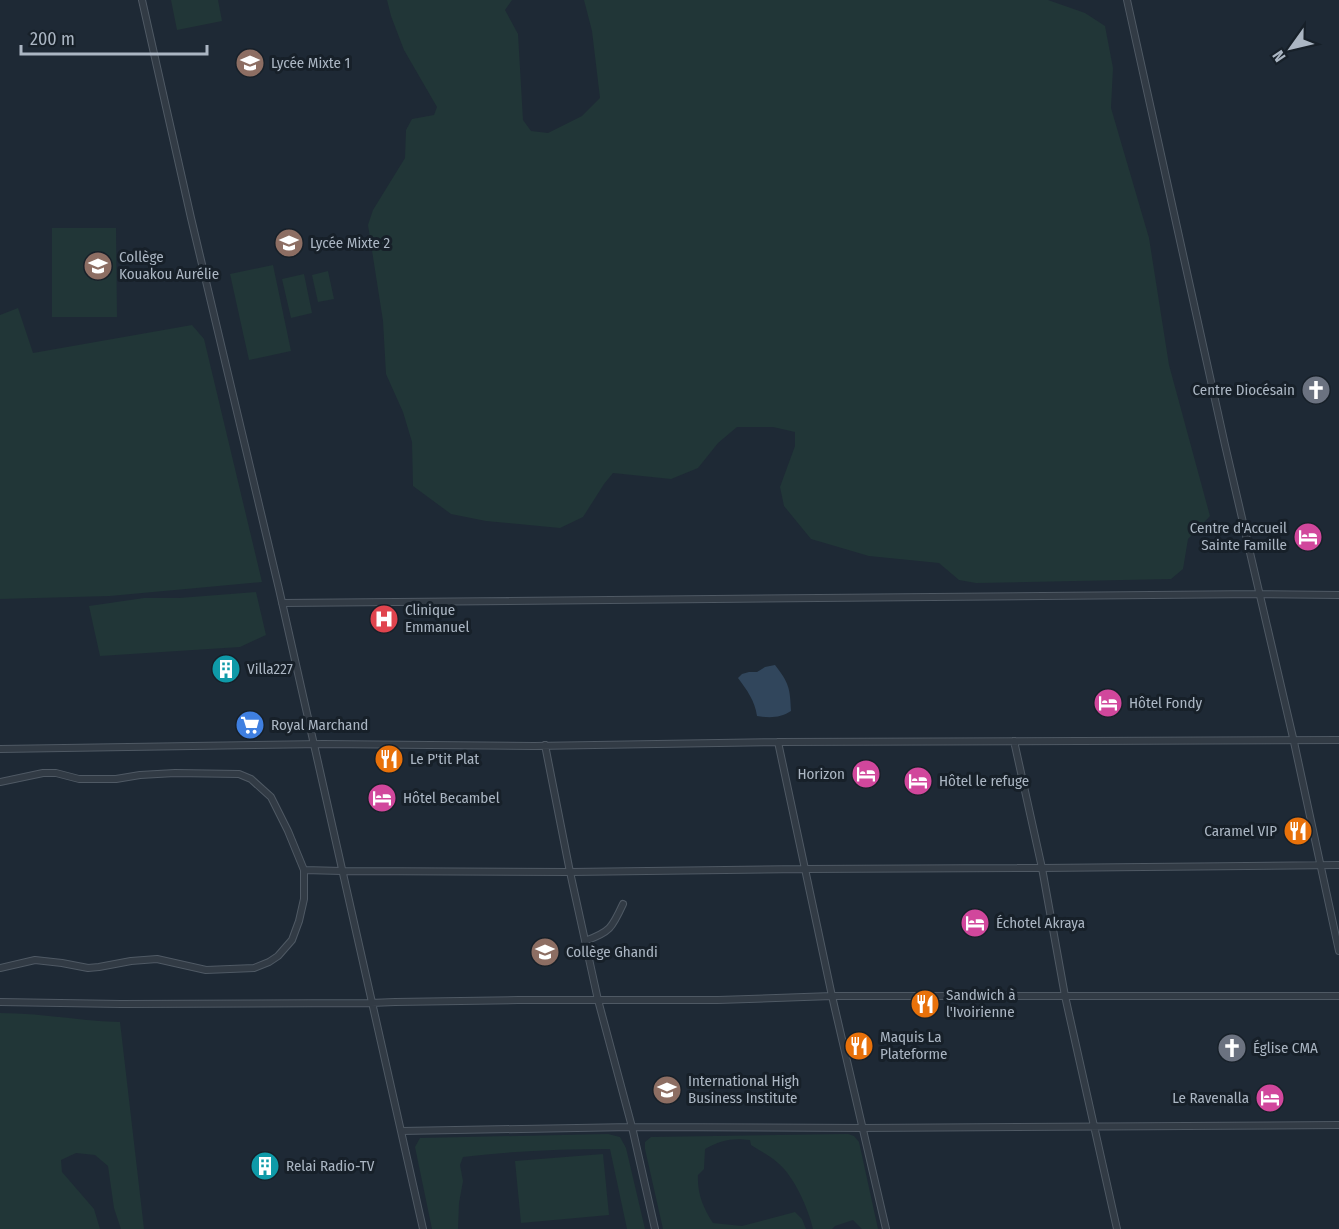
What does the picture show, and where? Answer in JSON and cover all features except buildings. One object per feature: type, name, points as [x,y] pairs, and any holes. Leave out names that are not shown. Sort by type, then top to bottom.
[{"type":"street","points":[[142,0],[282,603],[423,1229]]},
{"type":"street","points":[[1127,0],[1339,951]]},
{"type":"street","points":[[282,603],[1339,595]]},
{"type":"street","points":[[1014,741],[1042,868],[1065,996],[1117,1229]]},
{"type":"street","points":[[0,749],[314,744],[1339,741]]},
{"type":"street","points":[[778,742],[832,996],[886,1229]]},
{"type":"street","points":[[545,745],[598,1000],[632,1127],[655,1229]]},
{"type":"street","points":[[0,782],[43,773],[56,773],[79,779],[116,779],[175,773],[239,774],[251,779],[271,797],[304,870],[304,899],[292,940],[278,956],[254,968],[206,970],[157,959],[99,968],[36,960],[0,968]]},
{"type":"street","points":[[304,870],[570,872],[1339,865]]},
{"type":"street","points":[[585,941],[604,933],[614,922],[623,904]]},
{"type":"street","points":[[0,1002],[371,1003],[718,1000],[832,996],[1339,996]]},
{"type":"street","points":[[401,1131],[632,1127],[1339,1125]]},
{"type":"green space","points":[[171,0],[218,0],[222,21],[177,30]]},
{"type":"green space","points":[[387,0],[512,0],[505,10],[518,34],[523,120],[531,131],[548,133],[582,116],[600,98],[592,31],[584,0],[1048,0],[1085,13],[1105,26],[1113,68],[1111,108],[1149,238],[1169,365],[1210,516],[1188,539],[1183,569],[1171,579],[976,583],[959,580],[939,563],[869,556],[811,539],[784,506],[780,487],[795,446],[795,432],[773,427],[737,427],[718,443],[698,468],[671,479],[613,473],[583,517],[560,528],[486,521],[451,514],[413,486],[412,442],[403,412],[386,374],[383,321],[368,225],[373,210],[405,158],[406,130],[412,119],[434,115],[437,107],[404,50]]},
{"type":"green space","points":[[52,228],[116,228],[117,317],[52,317]]},
{"type":"green space","points":[[273,265],[291,351],[249,360],[230,274]]},
{"type":"green space","points":[[328,271],[334,299],[318,302],[312,275]]},
{"type":"green space","points":[[304,274],[312,313],[291,318],[282,279]]},
{"type":"green space","points":[[18,308],[33,353],[192,325],[204,339],[262,582],[110,596],[0,599],[0,315]]},
{"type":"green space","points":[[256,592],[266,635],[240,647],[100,656],[89,606],[144,598],[179,598]]},
{"type":"green space","points":[[0,1013],[120,1022],[144,1229],[121,1229],[114,1208],[108,1166],[95,1155],[76,1153],[61,1160],[62,1172],[94,1209],[100,1229],[0,1229]]},
{"type":"green space","points":[[608,1134],[620,1137],[626,1148],[645,1229],[627,1229],[610,1149],[573,1149],[463,1157],[460,1165],[463,1181],[458,1229],[432,1229],[415,1147],[420,1138]]},
{"type":"green space","points":[[848,1134],[854,1136],[859,1142],[878,1229],[862,1229],[853,1220],[832,1229],[813,1229],[808,1212],[790,1176],[772,1158],[751,1145],[750,1140],[737,1139],[727,1140],[705,1149],[704,1169],[698,1175],[699,1188],[704,1206],[713,1223],[742,1226],[795,1212],[802,1219],[806,1229],[663,1229],[645,1149],[645,1142],[651,1137]]},
{"type":"green space","points":[[603,1154],[609,1215],[521,1223],[515,1161]]},
{"type":"water","points":[[775,665],[788,686],[791,711],[775,717],[757,716],[747,691],[738,678],[742,674],[757,672]]},
{"type":"place","name":"Lycée Mixte 1","points":[[250,63]]},
{"type":"place","name":"Lycée Mixte 2","points":[[289,243]]},
{"type":"place","name":"Collège Kouakou Aurélie","points":[[98,266]]},
{"type":"place","name":"Centre Diocésain","points":[[1316,390]]},
{"type":"place","name":"Centre d'Accueil Sainte Famille","points":[[1308,537]]},
{"type":"place","name":"Clinique Emmanuel","points":[[384,619]]},
{"type":"place","name":"Villa227","points":[[226,669]]},
{"type":"place","name":"Hôtel Fondy","points":[[1108,703]]},
{"type":"place","name":"Royal Marchand","points":[[250,725]]},
{"type":"place","name":"Le P'tit Plat","points":[[389,759]]},
{"type":"place","name":"Horizon","points":[[866,774]]},
{"type":"place","name":"Hôtel le refuge","points":[[918,781]]},
{"type":"place","name":"Hôtel Becambel","points":[[382,798]]},
{"type":"place","name":"Caramel VIP","points":[[1298,831]]},
{"type":"place","name":"Échotel Akraya","points":[[975,923]]},
{"type":"place","name":"Collège Ghandi","points":[[545,952]]},
{"type":"place","name":"Sandwich à l'Ivoirienne","points":[[925,1004]]},
{"type":"place","name":"Maquis La Plateforme","points":[[859,1046]]},
{"type":"place","name":"Église CMA","points":[[1232,1048]]},
{"type":"place","name":"International High Business Institute","points":[[667,1090]]},
{"type":"place","name":"Le Ravenalla","points":[[1270,1098]]},
{"type":"place","name":"Relai Radio-TV","points":[[265,1166]]}]
